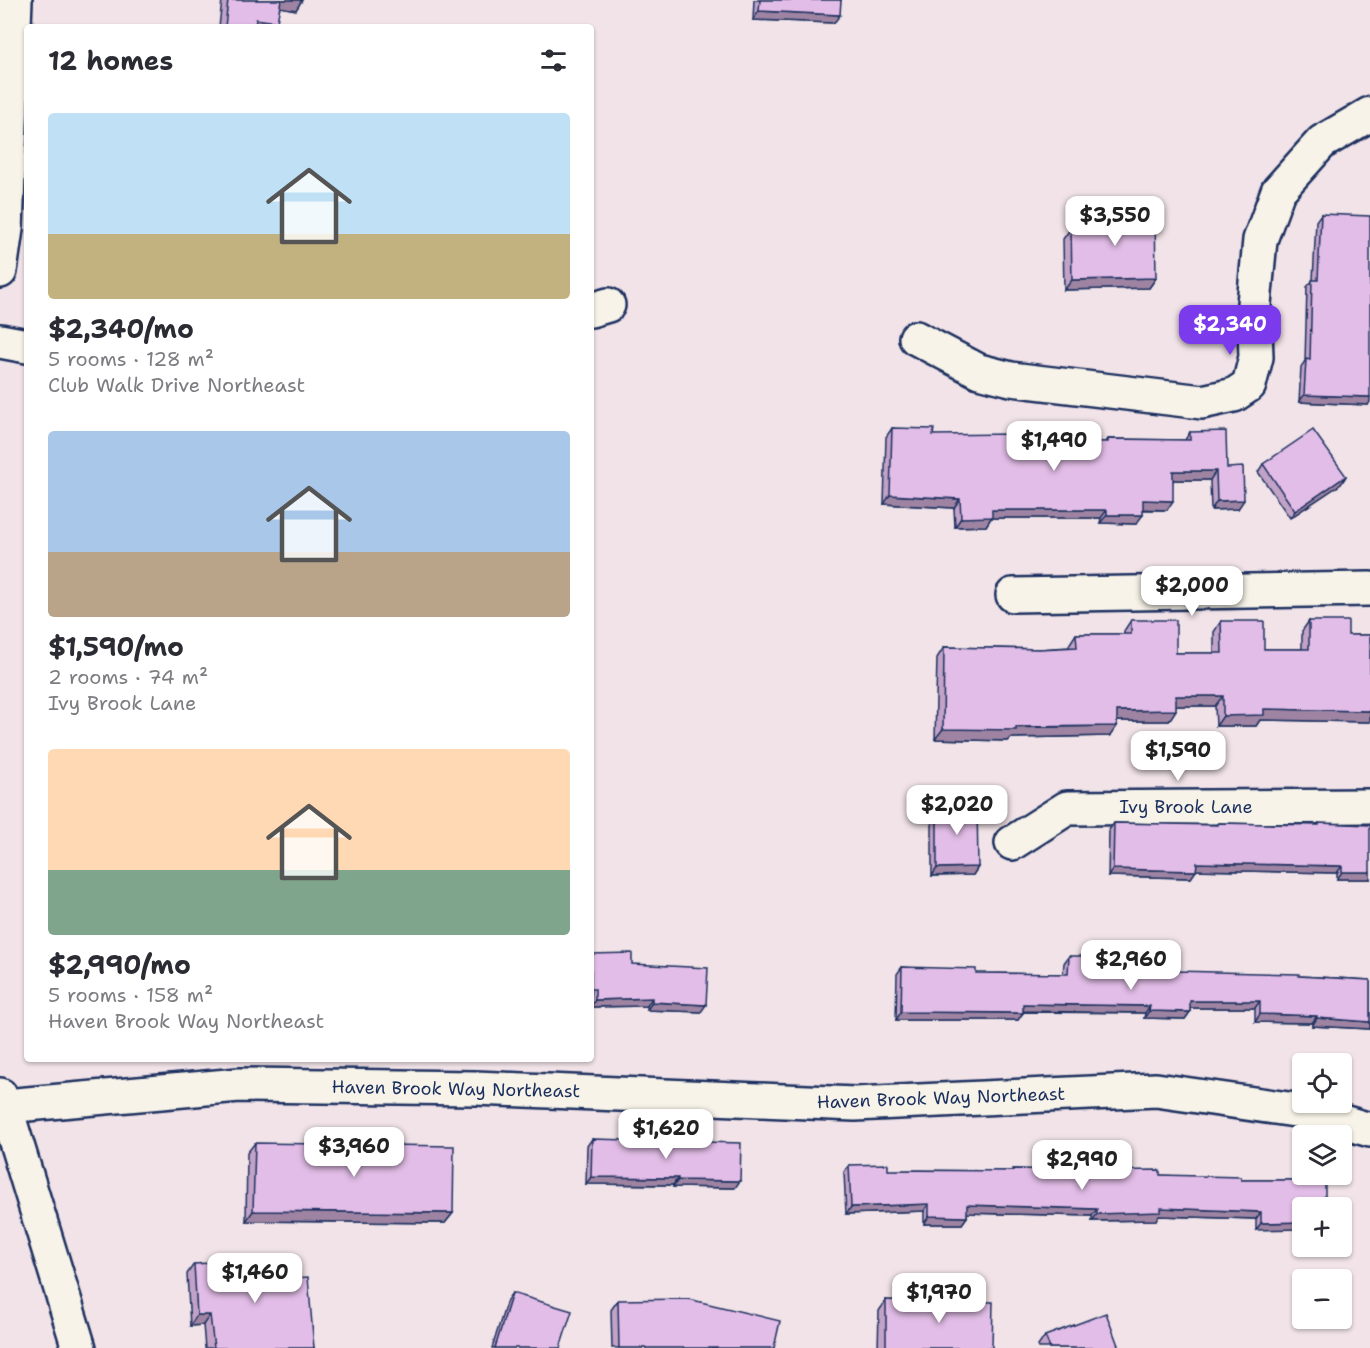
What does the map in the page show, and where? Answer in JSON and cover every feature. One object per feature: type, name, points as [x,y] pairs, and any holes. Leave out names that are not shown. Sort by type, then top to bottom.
[{"type":"street","points":[[0,271],[6,228],[15,0]]},
{"type":"street","points":[[916,338],[979,371],[1011,379],[1202,402],[1234,395],[1249,385],[1256,357],[1254,304],[1260,240],[1278,191],[1323,142],[1370,114]]},
{"type":"street","points":[[0,341],[24,345]]},
{"type":"street","points":[[1013,595],[1370,589]]},
{"type":"street","name":"Ivy Brook Lane","points":[[1012,843],[1067,808],[1370,806]]},
{"type":"street","name":"Haven Brook Way Northeast","points":[[3,1100],[239,1086],[475,1088],[855,1104],[1156,1090],[1309,1112],[1370,1130]]},
{"type":"street","points":[[3,1100],[79,1348]]},
{"type":"building","points":[[228,0],[281,0],[277,22],[256,19],[255,24],[225,24]]},
{"type":"building","points":[[760,0],[841,0],[840,15],[759,11]]},
{"type":"building","points":[[1155,211],[1156,278],[1072,280],[1071,228],[1094,227],[1094,213]]},
{"type":"building","points":[[1321,214],[1370,216],[1370,397],[1304,395],[1306,359],[1310,360],[1312,280],[1318,280]]},
{"type":"building","points":[[892,428],[934,429],[933,435],[1011,434],[1011,451],[1056,451],[1056,441],[1190,440],[1190,432],[1226,431],[1227,468],[1243,467],[1244,500],[1217,501],[1216,471],[1173,471],[1173,501],[1143,500],[1143,515],[1107,515],[1107,510],[992,510],[992,517],[961,518],[960,499],[890,495]]},
{"type":"building","points":[[1313,430],[1346,476],[1295,511],[1263,464]]},
{"type":"building","points":[[1131,620],[1176,620],[1176,653],[1222,653],[1221,621],[1264,621],[1264,649],[1309,649],[1309,621],[1348,621],[1348,635],[1370,635],[1370,711],[1264,709],[1264,715],[1223,716],[1223,696],[1176,696],[1176,710],[1117,711],[1117,726],[1016,727],[1016,730],[943,729],[944,647],[1039,649],[1077,647],[1076,634],[1131,634]]},
{"type":"building","points":[[977,804],[978,867],[937,868],[937,805]]},
{"type":"building","points":[[1114,823],[1370,825],[1370,872],[1342,872],[1342,866],[1197,863],[1196,871],[1113,869]]},
{"type":"building","points":[[632,953],[632,964],[708,968],[706,1005],[652,1002],[652,998],[595,1000],[594,954]]},
{"type":"building","points":[[1069,956],[1104,956],[1104,967],[1132,967],[1132,970],[1299,974],[1299,976],[1370,980],[1370,1022],[1317,1018],[1317,1016],[1260,1014],[1260,1001],[1190,1001],[1190,1012],[1149,1011],[1150,1006],[1023,1004],[1023,1013],[901,1012],[902,967],[976,969],[976,973],[1068,974]]},
{"type":"building","points":[[592,1139],[741,1143],[740,1181],[591,1177]]},
{"type":"building","points":[[255,1143],[454,1146],[453,1213],[253,1211]]},
{"type":"building","points":[[888,1164],[888,1170],[1160,1170],[1160,1175],[1241,1177],[1241,1180],[1292,1180],[1292,1185],[1325,1185],[1325,1197],[1292,1197],[1292,1222],[1261,1223],[1261,1212],[1161,1208],[1161,1212],[1097,1214],[1097,1209],[967,1205],[967,1217],[929,1216],[929,1204],[851,1207],[849,1165]]},
{"type":"building","points":[[293,1258],[295,1278],[308,1277],[314,1348],[214,1348],[210,1315],[197,1315],[194,1264]]},
{"type":"building","points":[[512,1293],[572,1311],[560,1348],[495,1348]]},
{"type":"building","points":[[688,1299],[780,1321],[774,1348],[619,1348],[618,1300]]},
{"type":"building","points":[[886,1300],[993,1302],[992,1348],[886,1348]]},
{"type":"building","points":[[1106,1313],[1119,1348],[1050,1348],[1045,1336]]}]
